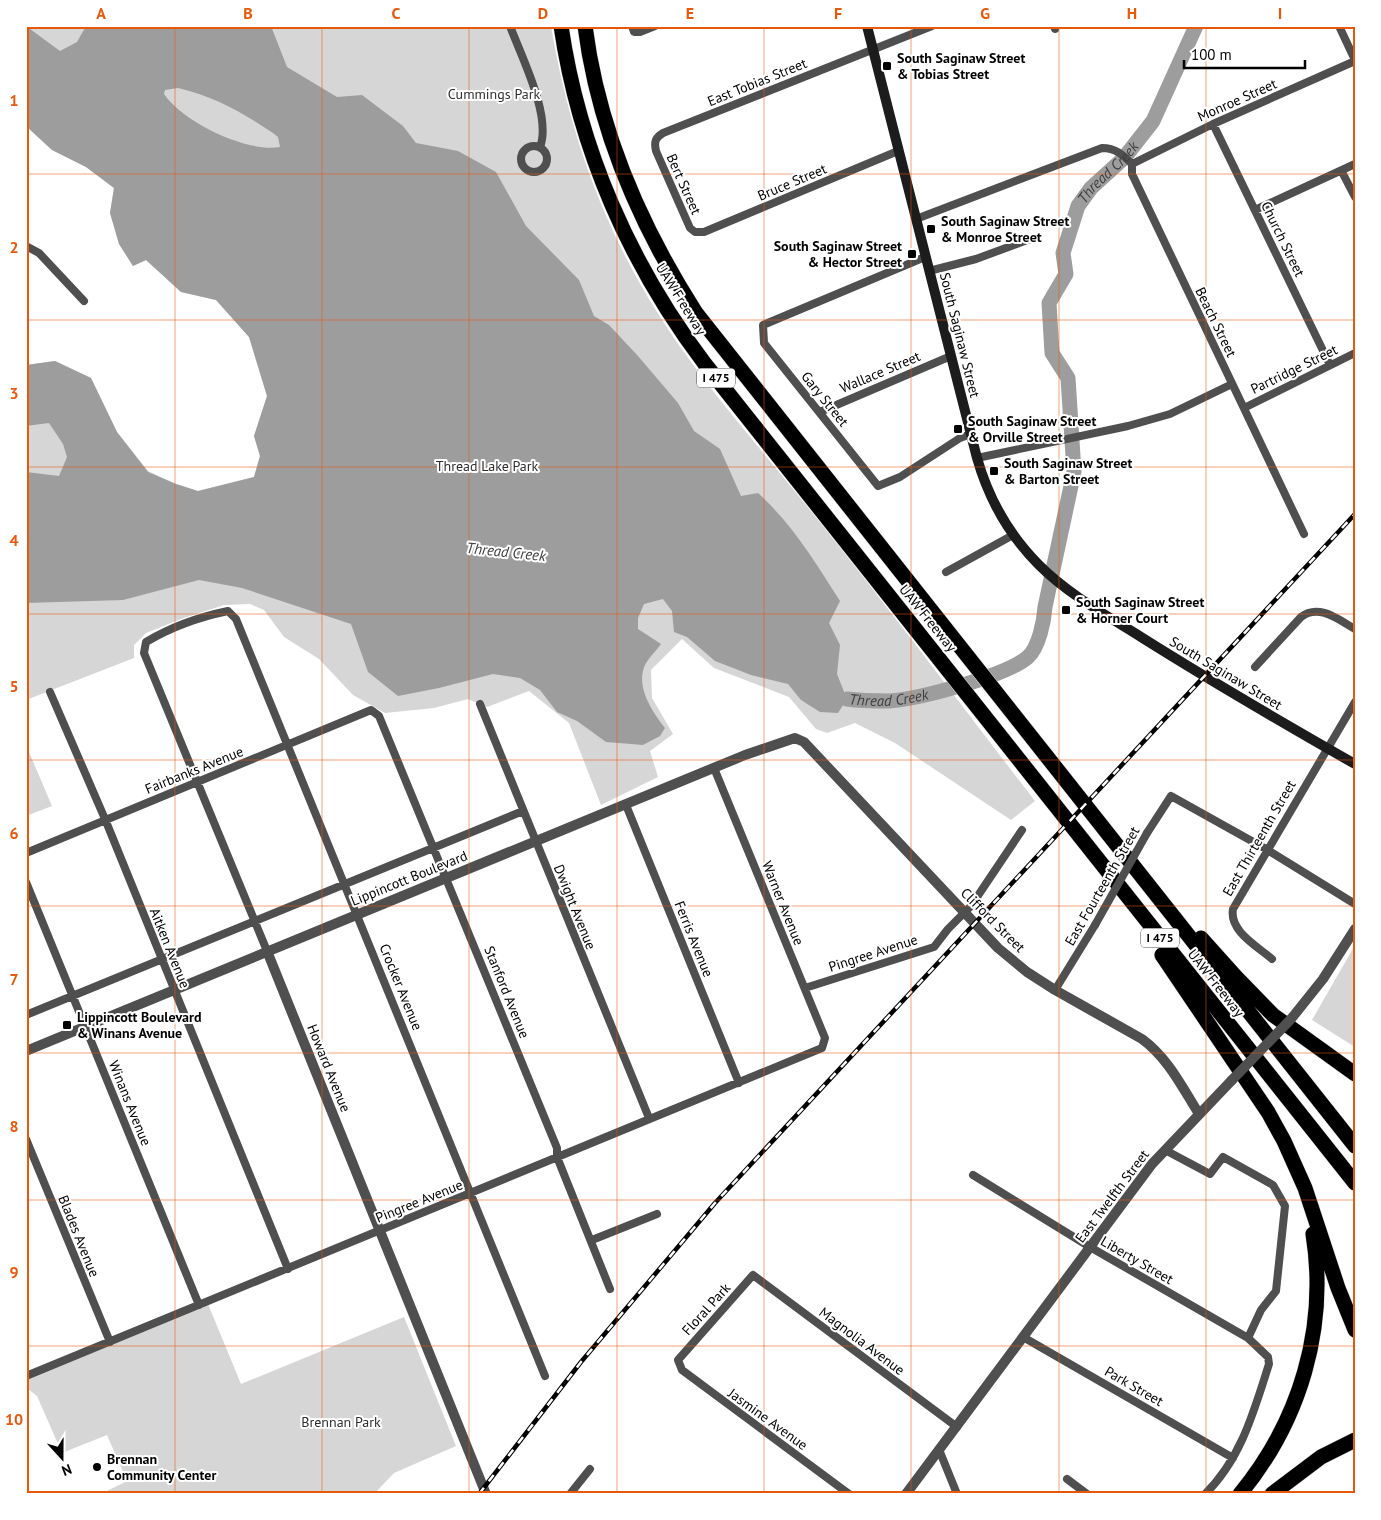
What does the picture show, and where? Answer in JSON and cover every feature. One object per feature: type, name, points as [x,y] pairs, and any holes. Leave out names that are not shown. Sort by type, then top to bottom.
[{"type":"highway","name":"UAW Freeway","points":[[562,26],[576,97],[597,169],[628,241],[656,293],[705,364],[1355,1183]]},
{"type":"highway","name":"UAW Freeway","points":[[585,26],[603,108],[619,159],[636,202],[675,280],[713,337],[1355,1146]]},
{"type":"highway","points":[[1121,852],[1249,991],[1292,1030],[1355,1074]]},
{"type":"highway","points":[[1098,858],[1268,1112],[1293,1158],[1346,1311],[1355,1330]]},
{"type":"highway","points":[[1240,1494],[1268,1456],[1290,1415],[1304,1376],[1314,1331],[1318,1291],[1315,1248],[1305,1199],[1293,1158]]},
{"type":"highway","points":[[1272,1494],[1321,1456],[1355,1440]]},
{"type":"main road","name":"South Saginaw Street","points":[[867,26],[970,434],[992,502],[1013,535],[1040,566],[1066,588],[1204,677],[1355,764]]},
{"type":"street","points":[[510,26],[537,101],[542,131],[540,147]]},
{"type":"street","points":[[632,26],[634,32],[640,32],[655,26]]},
{"type":"street","name":"East Tobias Street","points":[[655,143],[656,137],[663,133],[932,26]]},
{"type":"street","points":[[1340,26],[1355,60]]},
{"type":"street","name":"Monroe Street","points":[[1132,164],[1213,124],[1355,60]]},
{"type":"street","name":"Church Street","points":[[1213,124],[1330,365]]},
{"type":"street","name":"Bert Street","points":[[655,143],[656,151],[690,228],[695,232]]},
{"type":"street","points":[[916,219],[1109,148],[1119,152],[1132,164]]},
{"type":"street","name":"Bruce Street","points":[[695,232],[704,232],[898,151]]},
{"type":"street","name":"Beach Street","points":[[1132,164],[1132,174],[1304,534]]},
{"type":"street","points":[[1255,210],[1342,172],[1354,164]]},
{"type":"street","points":[[1342,172],[1355,197]]},
{"type":"street","points":[[929,271],[976,259],[1030,239]]},
{"type":"street","points":[[26,246],[39,253],[84,301]]},
{"type":"street","name":"Gary Street","points":[[925,257],[763,325],[764,343],[878,486],[900,477],[960,438],[970,434]]},
{"type":"street","name":"Partridge Street","points":[[1244,408],[1355,353]]},
{"type":"street","name":"Wallace Street","points":[[820,412],[951,356]]},
{"type":"street","points":[[977,458],[1081,436],[1170,414],[1232,384]]},
{"type":"street","points":[[946,572],[1013,535]]},
{"type":"street","name":"Crocker Avenue","points":[[144,653],[146,642],[166,630],[211,614],[228,611],[236,619],[546,1376]]},
{"type":"street","points":[[1255,668],[1301,617],[1311,612],[1326,613],[1355,629]]},
{"type":"street","name":"Howard Avenue","points":[[144,653],[381,1230],[486,1494]]},
{"type":"street","name":"Aitken Avenue","points":[[50,692],[105,819],[288,1269]]},
{"type":"street","name":"East Thirteenth Street","points":[[1272,959],[1237,929],[1231,917],[1233,909],[1266,849],[1355,702]]},
{"type":"street","name":"Dwight Avenue","points":[[480,704],[649,1118]]},
{"type":"street","name":"Fairbanks Avenue","points":[[26,852],[371,710]]},
{"type":"street","name":"Stanford Avenue","points":[[371,710],[379,716],[434,847],[557,1148],[557,1157],[592,1240],[610,1289]]},
{"type":"street","name":"Lippincott Boulevard","points":[[26,1051],[774,744],[795,738],[804,742]]},
{"type":"street","name":"Clifford Street","points":[[804,742],[998,948],[1027,972],[1155,1049],[1172,1070],[1199,1114]]},
{"type":"street","name":"Warner Avenue","points":[[714,768],[825,1038],[822,1048]]},
{"type":"street","name":"East Fourteenth Street","points":[[1055,990],[1095,925],[1147,833],[1171,796],[1266,849]]},
{"type":"street","name":"Ferris Avenue","points":[[626,805],[739,1083]]},
{"type":"street","name":"Lippincott Boulevard","points":[[26,1015],[523,811]]},
{"type":"street","name":"Pingree Avenue","points":[[805,988],[934,947],[964,913],[1022,830]]},
{"type":"street","points":[[1266,849],[1355,904]]},
{"type":"street","name":"Winans Avenue","points":[[26,882],[199,1305]]},
{"type":"street","name":"East Twelfth Street","points":[[906,1494],[940,1452],[1090,1247],[1165,1150],[1292,1019],[1323,979],[1355,928]]},
{"type":"street","name":"Pingree Avenue","points":[[26,1376],[822,1048]]},
{"type":"street","name":"Blades Avenue","points":[[26,1139],[110,1342]]},
{"type":"street","points":[[1165,1150],[1210,1174],[1223,1157],[1273,1185],[1285,1206],[1276,1291],[1261,1310],[1248,1338]]},
{"type":"street","name":"Liberty Street","points":[[973,1175],[1090,1247],[1248,1338],[1263,1350],[1268,1357],[1269,1364],[1242,1443],[1233,1458]]},
{"type":"street","points":[[592,1240],[657,1214]]},
{"type":"street","name":"Floral Park","points":[[678,1360],[753,1275]]},
{"type":"street","name":"Magnolia Avenue","points":[[753,1275],[957,1427]]},
{"type":"street","name":"Park Street","points":[[1023,1337],[1233,1458]]},
{"type":"street","name":"Jasmine Avenue","points":[[678,1360],[682,1370],[849,1494]]},
{"type":"street","points":[[940,1452],[957,1494]]},
{"type":"street","points":[[1205,1494],[1233,1458]]},
{"type":"street","points":[[570,1494],[590,1469]]},
{"type":"street","points":[[1067,1479],[1087,1494]]},
{"type":"green space","name":"Thread Lake Park","points":[[26,26],[551,26],[567,101],[590,175],[620,245],[637,279],[657,312],[715,394],[849,559],[1035,801],[1011,820],[895,743],[855,723],[827,733],[816,729],[789,697],[714,668],[682,639],[651,670],[652,698],[673,734],[650,751],[658,777],[601,805],[569,723],[529,691],[487,707],[468,699],[434,708],[385,713],[353,695],[319,659],[284,637],[264,610],[250,604],[224,605],[146,633],[134,645],[134,658],[26,700],[26,365],[55,361],[91,378],[117,432],[148,471],[176,484],[198,491],[254,477],[260,456],[254,436],[267,396],[249,337],[216,300],[181,292],[146,260],[133,266],[119,244],[110,213],[114,188],[86,167],[52,150],[26,126]]},
{"type":"green space","points":[[26,745],[52,806],[26,816]]},
{"type":"green space","points":[[1355,945],[1355,1047],[1312,1020]]},
{"type":"green space","name":"Brennan Park","points":[[208,1304],[241,1384],[404,1317],[456,1446],[394,1473],[374,1494],[101,1494],[127,1481],[107,1435],[62,1453],[37,1396],[28,1389],[26,1380]]},
{"type":"water","name":"Thread Lake Park","points":[[26,26],[60,51],[77,42],[86,26],[271,26],[287,67],[337,97],[362,95],[403,126],[416,143],[458,151],[496,172],[526,226],[579,280],[594,316],[609,325],[638,356],[678,403],[694,431],[720,449],[741,496],[758,493],[771,505],[803,544],[822,572],[840,601],[829,623],[840,645],[837,674],[847,699],[838,713],[820,712],[801,700],[788,684],[751,675],[715,661],[687,637],[674,632],[672,611],[663,599],[644,604],[638,618],[638,629],[661,644],[646,663],[642,680],[643,689],[650,706],[665,728],[660,736],[643,745],[606,742],[577,721],[557,712],[540,690],[520,678],[493,674],[398,696],[368,672],[351,624],[242,588],[199,580],[123,600],[26,603],[26,472],[59,476],[67,457],[63,444],[49,423],[26,426],[26,365],[55,361],[91,378],[117,432],[148,472],[198,491],[254,477],[260,456],[254,436],[267,396],[249,337],[216,300],[181,292],[146,260],[133,266],[119,244],[110,213],[114,188],[86,167],[52,150],[26,126]],"holes":[[[178,88],[228,106],[261,125],[278,137],[280,147],[266,148],[251,145],[217,133],[185,115],[164,94],[165,90]]]},
{"type":"waterway","name":"Thread Creek","points":[[847,699],[889,701],[920,696],[1001,672],[1017,664],[1032,653],[1042,626],[1074,472],[1068,378],[1052,353],[1049,303],[1066,274],[1063,253],[1078,206],[1091,188],[1124,158],[1153,121],[1196,26]]},
{"type":"railway","points":[[479,1494],[581,1362],[715,1203],[1355,514]]},
{"type":"place","name":"South Saginaw Street & Tobias Street","points":[[887,66]]},
{"type":"place","name":"South Saginaw Street & Monroe Street","points":[[931,229]]},
{"type":"place","name":"South Saginaw Street & Hector Street","points":[[912,254]]},
{"type":"place","name":"South Saginaw Street & Orville Street","points":[[958,429]]},
{"type":"place","name":"South Saginaw Street & Barton Street","points":[[994,471]]},
{"type":"place","name":"South Saginaw Street & Horner Court","points":[[1066,610]]},
{"type":"place","name":"Lippincott Boulevard & Winans Avenue","points":[[67,1025]]},
{"type":"place","name":"Brennan Community Center","points":[[97,1467]]},
{"type":"park label","name":"Cummings Park","points":[[494,94]]}]
